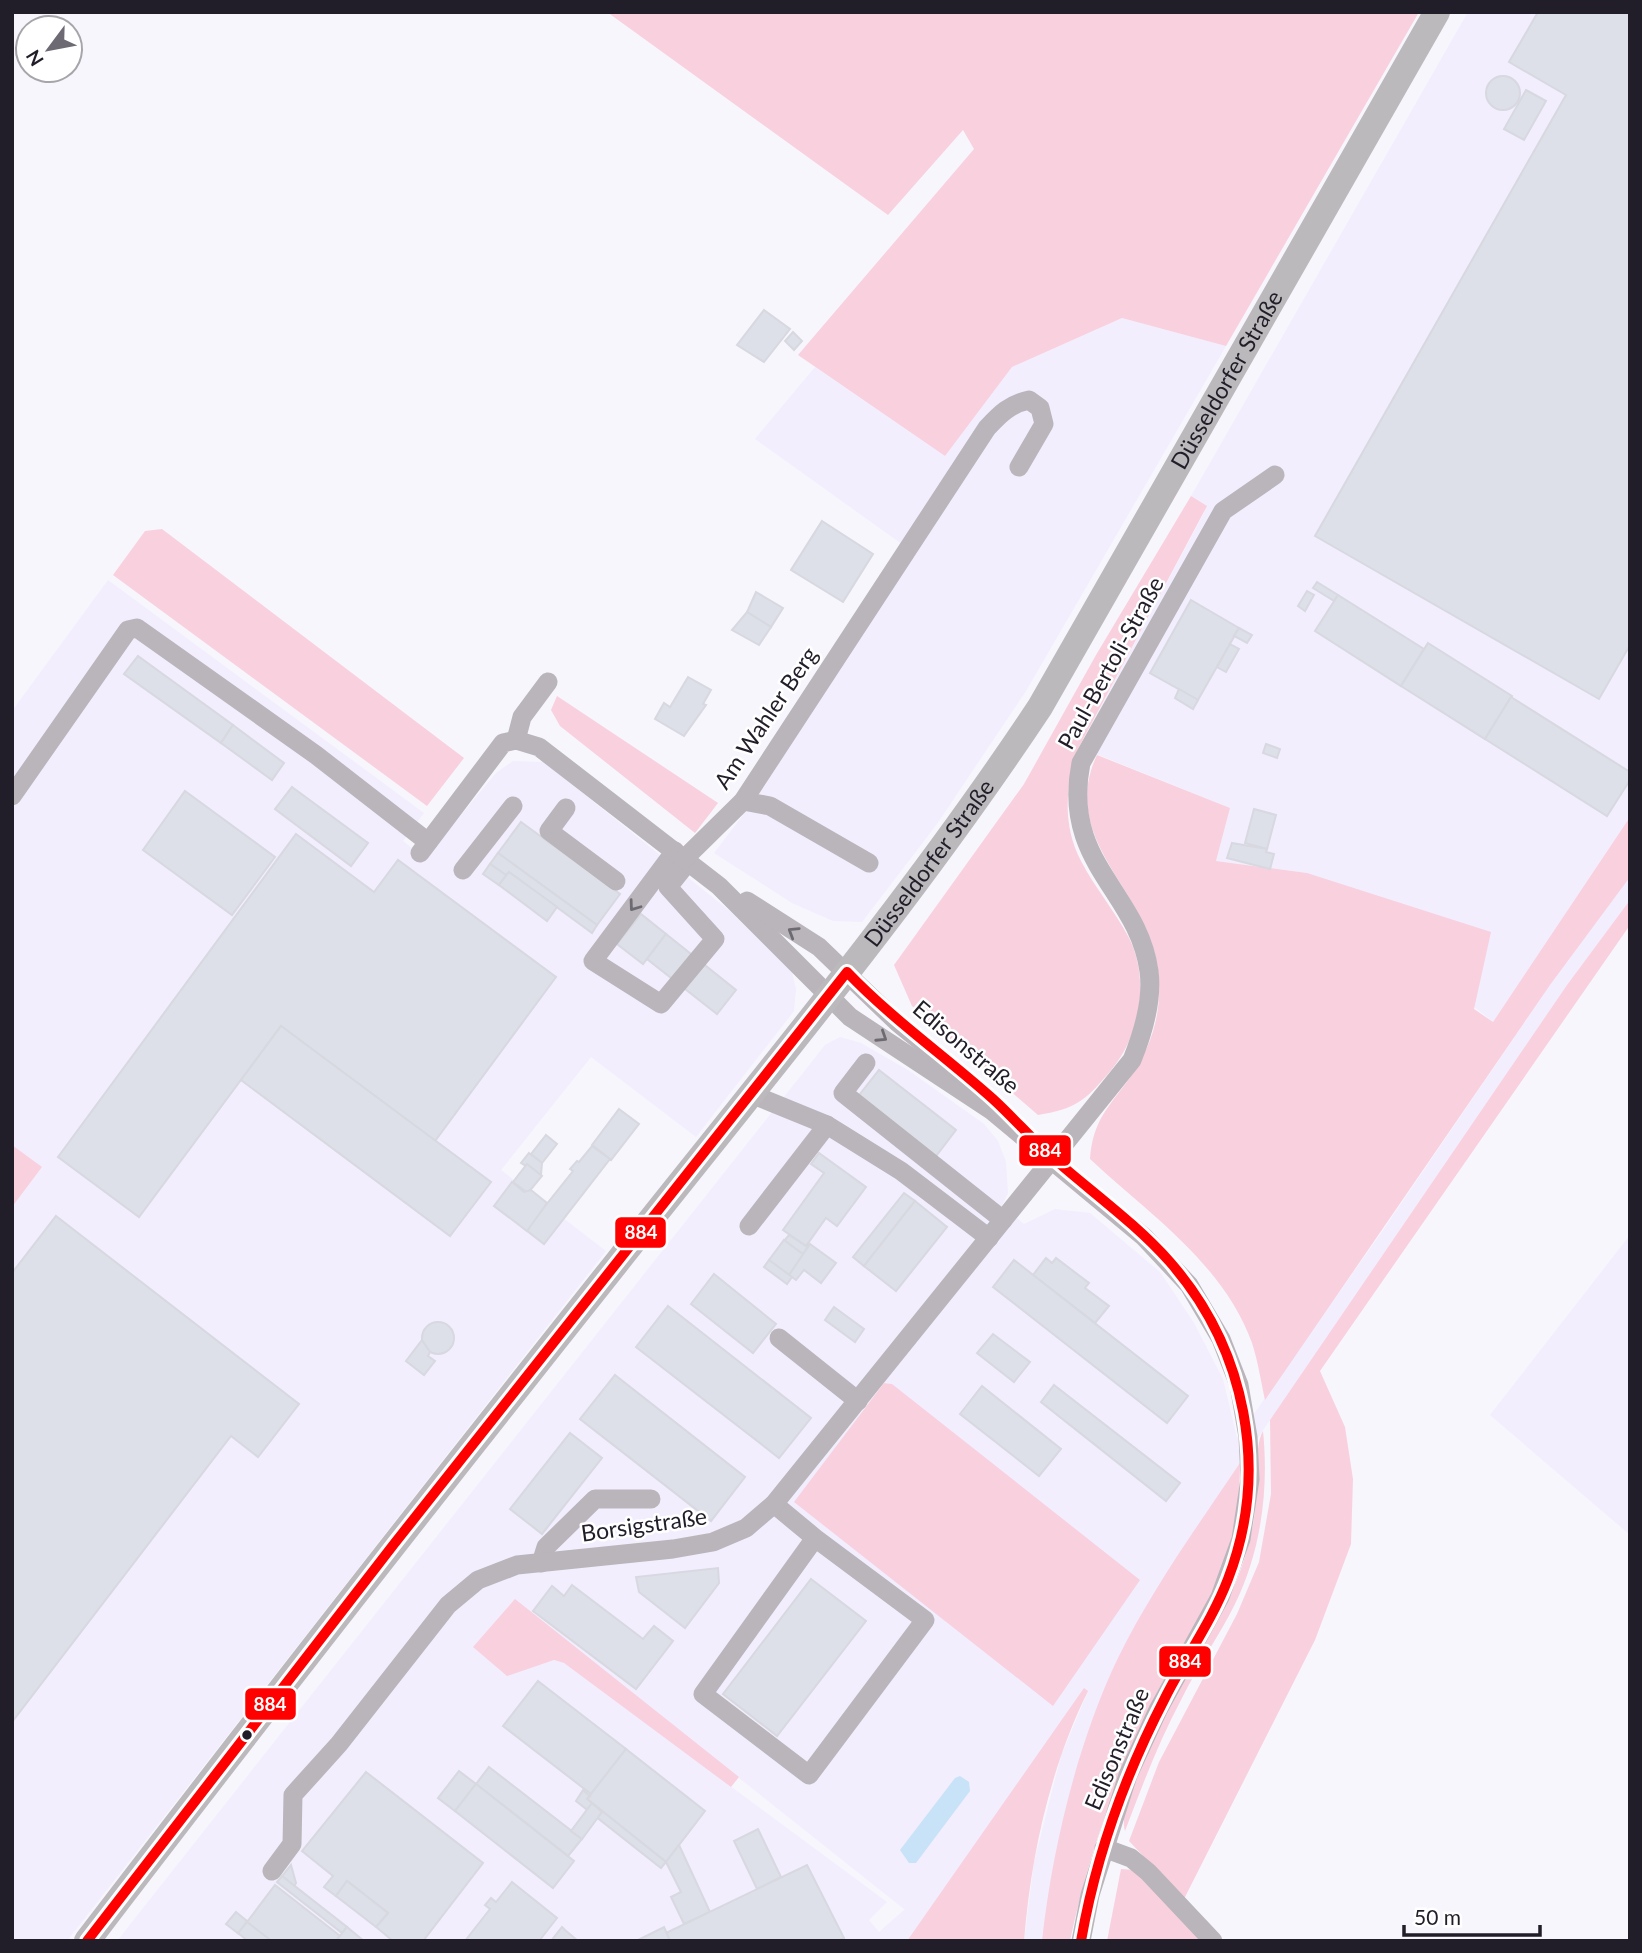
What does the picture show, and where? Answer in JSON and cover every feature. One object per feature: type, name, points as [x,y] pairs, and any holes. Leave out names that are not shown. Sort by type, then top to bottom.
[{"type":"main road","name":"Düsseldorfer Straße","points":[[87,1941],[394,1544],[847,972],[988,788],[1040,707],[1437,12]]},
{"type":"street","name":"Am Wahler Berg","points":[[682,857],[743,801],[987,428],[1016,402],[1029,400],[1040,408],[1044,424],[1019,467]]},
{"type":"street","name":"Paul-Bertoli-Straße","points":[[1053,1158],[1132,1060],[1141,1038],[1149,995],[1149,972],[1143,946],[1085,840],[1077,807],[1081,763],[1223,511],[1275,475]]},
{"type":"street","points":[[12,796],[128,630],[137,628],[316,755],[424,847],[503,743],[516,740],[539,747],[719,886],[819,947],[847,972]]},
{"type":"street","points":[[516,740],[522,718],[548,682]]},
{"type":"street","points":[[743,801],[770,806],[791,816],[869,863]]},
{"type":"street","points":[[463,870],[513,806]]},
{"type":"street","points":[[566,808],[550,831],[617,881]]},
{"type":"street","points":[[682,857],[668,887],[715,939],[661,1004],[593,961],[682,857]]},
{"type":"street","points":[[719,886],[828,995]]},
{"type":"street","name":"Edisonstraße","points":[[847,972],[898,1023],[993,1100],[1053,1158],[1153,1245],[1201,1302],[1230,1359],[1248,1437],[1248,1497],[1236,1559],[1220,1597],[1164,1699],[1128,1775],[1104,1847],[1081,1941]]},
{"type":"street","name":"Edisonstraße","points":[[828,995],[850,1017],[955,1084],[1053,1158]]},
{"type":"street","points":[[866,1063],[843,1093],[1003,1220]]},
{"type":"street","points":[[751,1094],[827,1125],[901,1171],[989,1238]]},
{"type":"street","points":[[749,1226],[827,1125]]},
{"type":"street","name":"Borsigstraße","points":[[272,1871],[292,1844],[293,1796],[339,1744],[448,1605],[478,1580],[517,1565],[673,1549],[713,1542],[746,1528],[774,1504],[1053,1158]]},
{"type":"street","points":[[779,1338],[858,1401]]},
{"type":"street","points":[[541,1563],[545,1547],[595,1499],[651,1499]]},
{"type":"street","points":[[774,1504],[925,1620],[809,1775],[703,1694],[815,1538]]},
{"type":"street","points":[[1104,1847],[1131,1858],[1148,1872],[1213,1941]]},
{"type":"shaded area","points":[[607,12],[1419,12],[1226,346],[1122,318],[1012,367],[945,456],[798,355],[974,149],[963,130],[888,215]]},
{"type":"shaded area","points":[[1468,12],[1630,12],[1630,817],[1493,1022],[1307,873],[1216,861],[1230,808],[1079,747],[1204,513],[1206,506],[1191,496]]},
{"type":"shaded area","points":[[1122,318],[1226,346],[1026,691],[937,824],[862,922],[833,921],[792,903],[714,853],[759,794],[913,552],[755,439],[815,367],[945,456],[1012,367]]},
{"type":"shaded area","points":[[1191,496],[1207,506],[1079,747],[1068,790],[1068,819],[1075,847],[1129,938],[1135,954],[1140,989],[1135,1024],[1122,1055],[1088,1095],[1062,1110],[1038,1115],[912,1006],[894,965],[1024,784],[1096,655]]},
{"type":"shaded area","points":[[162,529],[464,758],[427,806],[113,575],[145,531]]},
{"type":"shaded area","points":[[108,580],[424,813],[403,841],[425,858],[496,773],[513,761],[544,762],[731,912],[792,972],[796,989],[794,1011],[696,1137],[591,1057],[501,1170],[606,1251],[67,1941],[12,1941],[12,1207],[42,1167],[12,1145],[12,711]]},
{"type":"shaded area","points":[[557,696],[718,803],[695,833],[560,726],[551,710]]},
{"type":"shaded area","points":[[1097,755],[1230,808],[1216,861],[1307,873],[1491,932],[1474,1009],[1493,1022],[1630,817],[1630,877],[1550,985],[1265,1400],[1252,1343],[1223,1288],[1204,1264],[1160,1220],[1090,1159],[1094,1135],[1102,1116],[1138,1066],[1151,1038],[1159,994],[1157,963],[1149,936],[1096,838],[1088,812],[1088,785]]},
{"type":"shaded area","points":[[1630,877],[1630,900],[1567,985],[1257,1439],[1065,1820],[1042,1941],[1024,1941],[1034,1862],[1061,1756],[1088,1691],[907,1941],[117,1941],[825,1045],[840,1037],[861,1043],[908,1070],[984,1124],[998,1141],[1006,1162],[1008,1193],[1002,1206],[1024,1224],[1055,1209],[1090,1213],[1160,1272],[1194,1323],[1223,1379],[1237,1438],[1550,985]],"holes":[[[884,1383],[892,1384],[795,1502]],[[515,1600],[904,1909],[905,1909],[879,1932],[869,1920],[887,1902],[564,1663],[554,1660],[539,1665],[474,1647]]]},
{"type":"shaded area","points":[[1630,900],[1630,925],[1320,1371],[1345,1427],[1353,1479],[1351,1544],[1315,1640],[1184,1899],[1129,1841],[1159,1762],[1237,1614],[1259,1562],[1271,1494],[1270,1420],[1567,985]]},
{"type":"shaded area","points":[[12,1145],[42,1167],[12,1207]]},
{"type":"shaded area","points":[[1630,1235],[1630,1535],[1490,1415]]},
{"type":"shaded area","points":[[884,1383],[892,1384],[1140,1580],[1053,1706],[794,1502]]},
{"type":"shaded area","points":[[1263,1431],[1264,1498],[1257,1542],[1244,1584],[1166,1731],[1125,1831],[1125,1812],[1145,1755],[1223,1610],[1241,1569],[1253,1525],[1258,1449]]},
{"type":"shaded area","points":[[1240,1463],[1235,1524],[1223,1569],[1201,1615],[1157,1693],[1124,1766],[1093,1852],[1070,1941],[1042,1941],[1052,1870],[1069,1796],[1104,1690],[1145,1607]]},
{"type":"shaded area","points":[[515,1599],[739,1777],[731,1787],[564,1663],[554,1660],[507,1676],[473,1647]]},
{"type":"shaded area","points":[[1084,1688],[1088,1691],[1063,1750],[1044,1813],[1032,1876],[1024,1941],[907,1941]]},
{"type":"shaded area","points":[[1121,1869],[1134,1870],[1201,1941],[1107,1941]]},
{"type":"water","points":[[960,1776],[969,1782],[970,1791],[916,1863],[909,1863],[900,1850],[955,1778]]},
{"type":"building","points":[[1538,12],[1630,12],[1630,645],[1599,699],[1315,536],[1566,95],[1509,62]]},
{"type":"building","points":[[1503,76],[1515,81],[1520,93],[1515,105],[1503,110],[1491,105],[1486,93],[1491,81]]},
{"type":"building","points":[[1526,90],[1546,101],[1524,140],[1504,129]]},
{"type":"building","points":[[764,310],[790,329],[764,362],[737,345]]},
{"type":"building","points":[[793,332],[802,341],[794,350],[785,341]]},
{"type":"building","points":[[822,521],[873,554],[843,602],[791,570]]},
{"type":"building","points":[[1317,582],[1338,595],[1334,601],[1313,588]]},
{"type":"building","points":[[1307,591],[1314,595],[1305,611],[1298,606]]},
{"type":"building","points":[[756,592],[783,608],[771,627],[747,612]]},
{"type":"building","points":[[1338,595],[1424,649],[1401,686],[1315,631]]},
{"type":"building","points":[[1191,600],[1239,628],[1198,700],[1150,673]]},
{"type":"building","points":[[747,612],[771,627],[759,645],[732,630]]},
{"type":"building","points":[[1239,628],[1252,635],[1247,643],[1234,636]]},
{"type":"building","points":[[1428,643],[1512,696],[1485,739],[1401,686]]},
{"type":"building","points":[[1230,644],[1239,649],[1226,672],[1217,667]]},
{"type":"building","points":[[138,656],[233,725],[221,743],[124,674]]},
{"type":"building","points":[[688,677],[711,690],[703,704],[706,705],[684,736],[655,719],[664,703],[670,707]]},
{"type":"building","points":[[1179,689],[1198,700],[1193,709],[1175,698]]},
{"type":"building","points":[[1511,697],[1630,772],[1630,780],[1607,816],[1485,739]]},
{"type":"building","points":[[233,725],[284,763],[272,780],[221,743]]},
{"type":"building","points":[[1266,744],[1280,749],[1277,758],[1263,753]]},
{"type":"building","points":[[292,787],[368,843],[351,866],[275,809]]},
{"type":"building","points":[[185,791],[275,857],[232,915],[143,850]]},
{"type":"building","points":[[1254,809],[1276,815],[1267,849],[1245,843]]},
{"type":"building","points":[[521,822],[620,894],[597,925],[498,853]]},
{"type":"building","points":[[296,834],[374,892],[398,860],[556,977],[435,1141],[281,1026],[139,1217],[58,1157]]},
{"type":"building","points":[[1232,843],[1267,849],[1266,852],[1274,854],[1270,869],[1227,858]]},
{"type":"building","points":[[498,853],[597,925],[592,933],[509,872],[506,875],[490,864]]},
{"type":"building","points":[[490,864],[506,875],[499,885],[483,874]]},
{"type":"building","points":[[509,872],[557,907],[547,921],[499,885]]},
{"type":"building","points":[[641,914],[666,934],[643,964],[617,944]]},
{"type":"building","points":[[666,934],[736,990],[717,1014],[647,959]]},
{"type":"building","points":[[281,1026],[491,1182],[450,1236],[241,1080]]},
{"type":"building","points":[[879,1070],[956,1130],[933,1160],[856,1099]]},
{"type":"building","points":[[619,1109],[639,1124],[611,1160],[592,1145]]},
{"type":"building","points":[[546,1135],[557,1144],[542,1163],[531,1154]]},
{"type":"building","points":[[592,1146],[610,1159],[544,1244],[526,1230],[573,1171],[570,1169]]},
{"type":"building","points":[[529,1153],[542,1163],[541,1175],[521,1163]]},
{"type":"building","points":[[819,1153],[866,1187],[837,1226],[826,1218],[806,1246],[783,1230],[824,1173],[811,1164]]},
{"type":"building","points":[[527,1164],[542,1176],[528,1193],[513,1182]]},
{"type":"building","points":[[512,1182],[524,1192],[531,1190],[547,1203],[527,1231],[494,1206]]},
{"type":"building","points":[[904,1193],[915,1201],[864,1266],[853,1257]]},
{"type":"building","points":[[915,1201],[947,1227],[896,1291],[864,1266]]},
{"type":"building","points":[[56,1216],[299,1404],[258,1457],[231,1436],[12,1722],[12,1273]]},
{"type":"building","points":[[789,1235],[806,1246],[810,1244],[803,1254],[784,1241]]},
{"type":"building","points":[[784,1240],[804,1255],[789,1275],[769,1260]]},
{"type":"building","points":[[810,1244],[836,1263],[821,1283],[804,1270],[796,1280],[789,1275]]},
{"type":"building","points":[[1046,1258],[1052,1263],[1056,1258],[1089,1283],[1085,1288],[1109,1306],[1095,1323],[1033,1275]]},
{"type":"building","points":[[769,1260],[792,1277],[787,1284],[764,1267]]},
{"type":"building","points":[[1014,1260],[1188,1396],[1167,1423],[993,1287]]},
{"type":"building","points":[[714,1274],[776,1324],[753,1353],[691,1304]]},
{"type":"building","points":[[668,1306],[811,1418],[779,1458],[636,1347]]},
{"type":"building","points":[[834,1307],[864,1329],[855,1342],[825,1320]]},
{"type":"building","points":[[438,1322],[449,1327],[454,1338],[449,1349],[438,1354],[427,1349],[422,1338],[427,1327]]},
{"type":"building","points":[[993,1334],[1030,1362],[1014,1382],[977,1353]]},
{"type":"building","points":[[422,1340],[430,1352],[428,1356],[435,1361],[424,1375],[406,1361]]},
{"type":"building","points":[[615,1375],[745,1477],[711,1521],[580,1419]]},
{"type":"building","points":[[1054,1385],[1180,1483],[1166,1501],[1041,1402]]},
{"type":"building","points":[[982,1386],[1061,1449],[1039,1476],[960,1414]]},
{"type":"building","points":[[570,1433],[602,1458],[542,1534],[510,1509]]},
{"type":"building","points":[[718,1568],[719,1583],[685,1628],[639,1592],[636,1577]]},
{"type":"building","points":[[811,1579],[866,1621],[777,1736],[723,1694]]},
{"type":"building","points":[[572,1585],[643,1639],[654,1626],[673,1641],[636,1689],[533,1611],[552,1586],[564,1596]]},
{"type":"building","points":[[538,1681],[626,1749],[591,1794],[503,1726]]},
{"type":"building","points":[[626,1749],[705,1811],[666,1862],[587,1799]]},
{"type":"building","points":[[489,1767],[582,1839],[568,1856],[476,1784]]},
{"type":"building","points":[[459,1771],[476,1784],[455,1811],[438,1798]]},
{"type":"building","points":[[366,1772],[483,1863],[423,1941],[393,1941],[376,1927],[388,1913],[347,1881],[336,1896],[324,1887],[333,1876],[302,1851]]},
{"type":"building","points":[[476,1784],[574,1861],[553,1888],[455,1811]]},
{"type":"building","points":[[583,1790],[590,1796],[587,1799],[666,1862],[661,1868],[576,1801]]},
{"type":"building","points":[[592,1803],[602,1812],[582,1839],[571,1831]]},
{"type":"building","points":[[758,1829],[781,1877],[757,1889],[734,1841]]},
{"type":"building","points":[[679,1845],[710,1912],[684,1924],[671,1897],[681,1892],[666,1862]]},
{"type":"building","points":[[291,1865],[296,1883],[294,1886],[282,1876]]},
{"type":"building","points":[[807,1865],[844,1938],[838,1941],[670,1941],[666,1933]]},
{"type":"building","points":[[282,1876],[347,1927],[342,1933],[277,1882]]},
{"type":"building","points":[[347,1881],[388,1913],[376,1927],[336,1896]]},
{"type":"building","points":[[512,1882],[557,1918],[539,1941],[465,1941],[490,1909],[485,1905],[491,1898],[496,1902]]},
{"type":"building","points":[[275,1885],[340,1936],[336,1941],[267,1941],[269,1939],[247,1922]]},
{"type":"building","points":[[236,1912],[247,1921],[239,1934],[226,1924]]},
{"type":"building","points":[[247,1922],[269,1939],[248,1941],[238,1933]]},
{"type":"building","points":[[347,1927],[364,1941],[336,1941]]},
{"type":"building","points":[[562,1927],[565,1930],[578,1941],[551,1941]]},
{"type":"building","points":[[664,1927],[670,1941],[636,1941]]},
{"type":"transit line","name":"884","points":[[87,1941],[394,1544],[847,972],[882,1006],[993,1099],[1051,1156],[1130,1223],[1170,1262],[1196,1296],[1217,1333],[1233,1372],[1243,1412],[1248,1454],[1247,1496],[1241,1538],[1228,1579],[1214,1610],[1173,1683],[1125,1786],[1095,1878],[1081,1941]]}]
